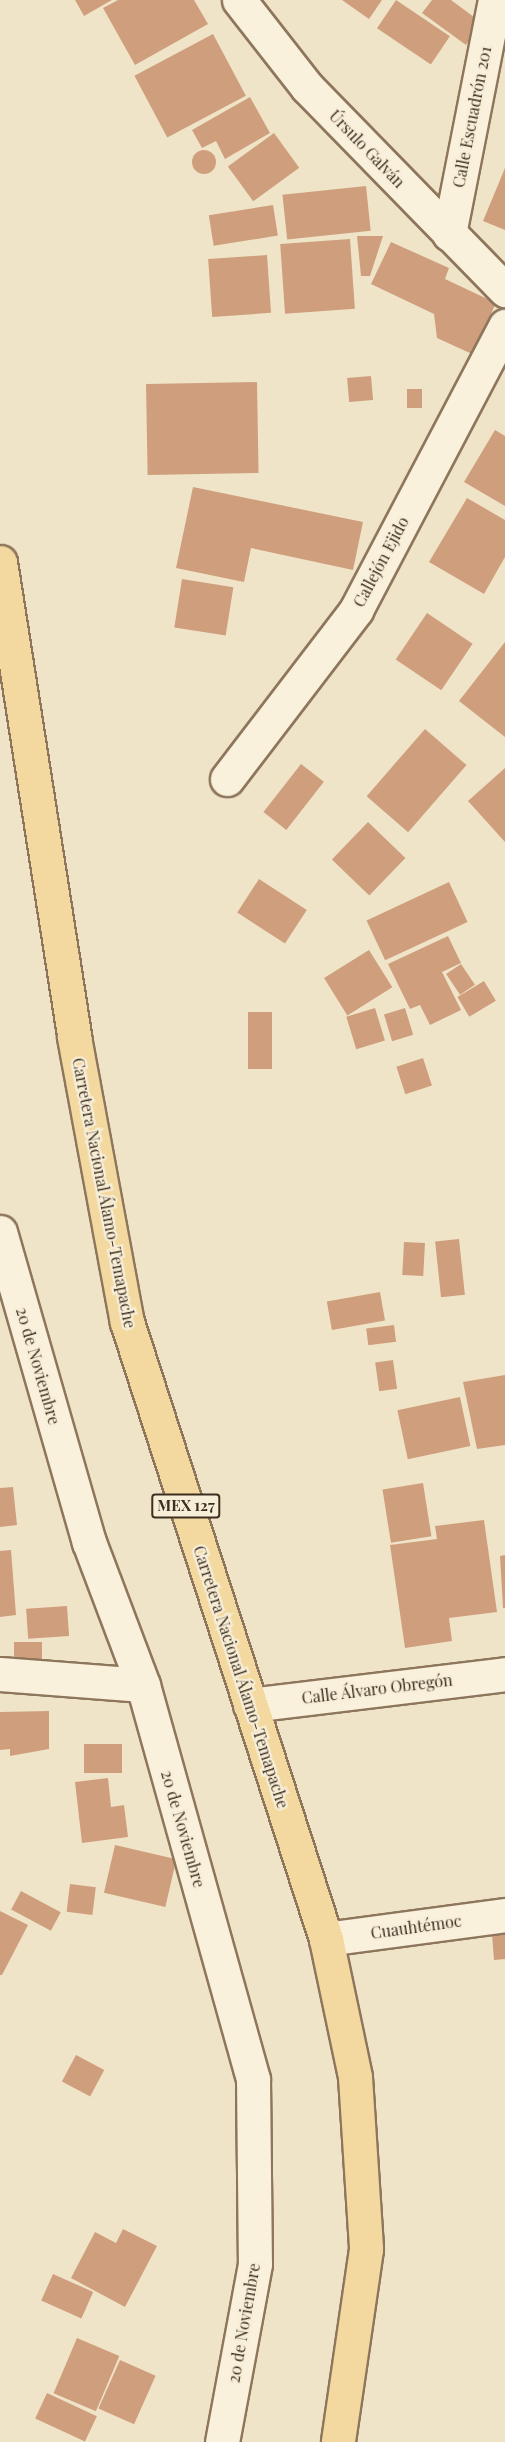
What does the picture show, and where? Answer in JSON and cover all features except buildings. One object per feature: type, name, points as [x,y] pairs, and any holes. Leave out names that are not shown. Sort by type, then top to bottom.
[{"type":"main road","name":"Carretera Nacional Álamo-Temapache","points":[[0,562],[74,1037],[127,1322],[327,1940],[355,2077],[366,2249],[338,2442]]},
{"type":"street","name":"Úrsulo Galván","points":[[239,0],[307,87],[505,290]]},
{"type":"street","name":"Calle Escuadrón 201","points":[[448,234],[495,0]]},
{"type":"street","name":"Callejón Ejido","points":[[227,779],[356,610],[505,326]]},
{"type":"street","name":"20 de Noviembre","points":[[0,1232],[89,1542],[143,1685],[253,2079],[255,2264],[222,2442]]},
{"type":"street","points":[[0,1674],[143,1685]]},
{"type":"street","name":"Calle Álvaro Obregón","points":[[250,1705],[505,1674]]},
{"type":"street","name":"Cuauhtémoc","points":[[327,1940],[505,1915]]}]
